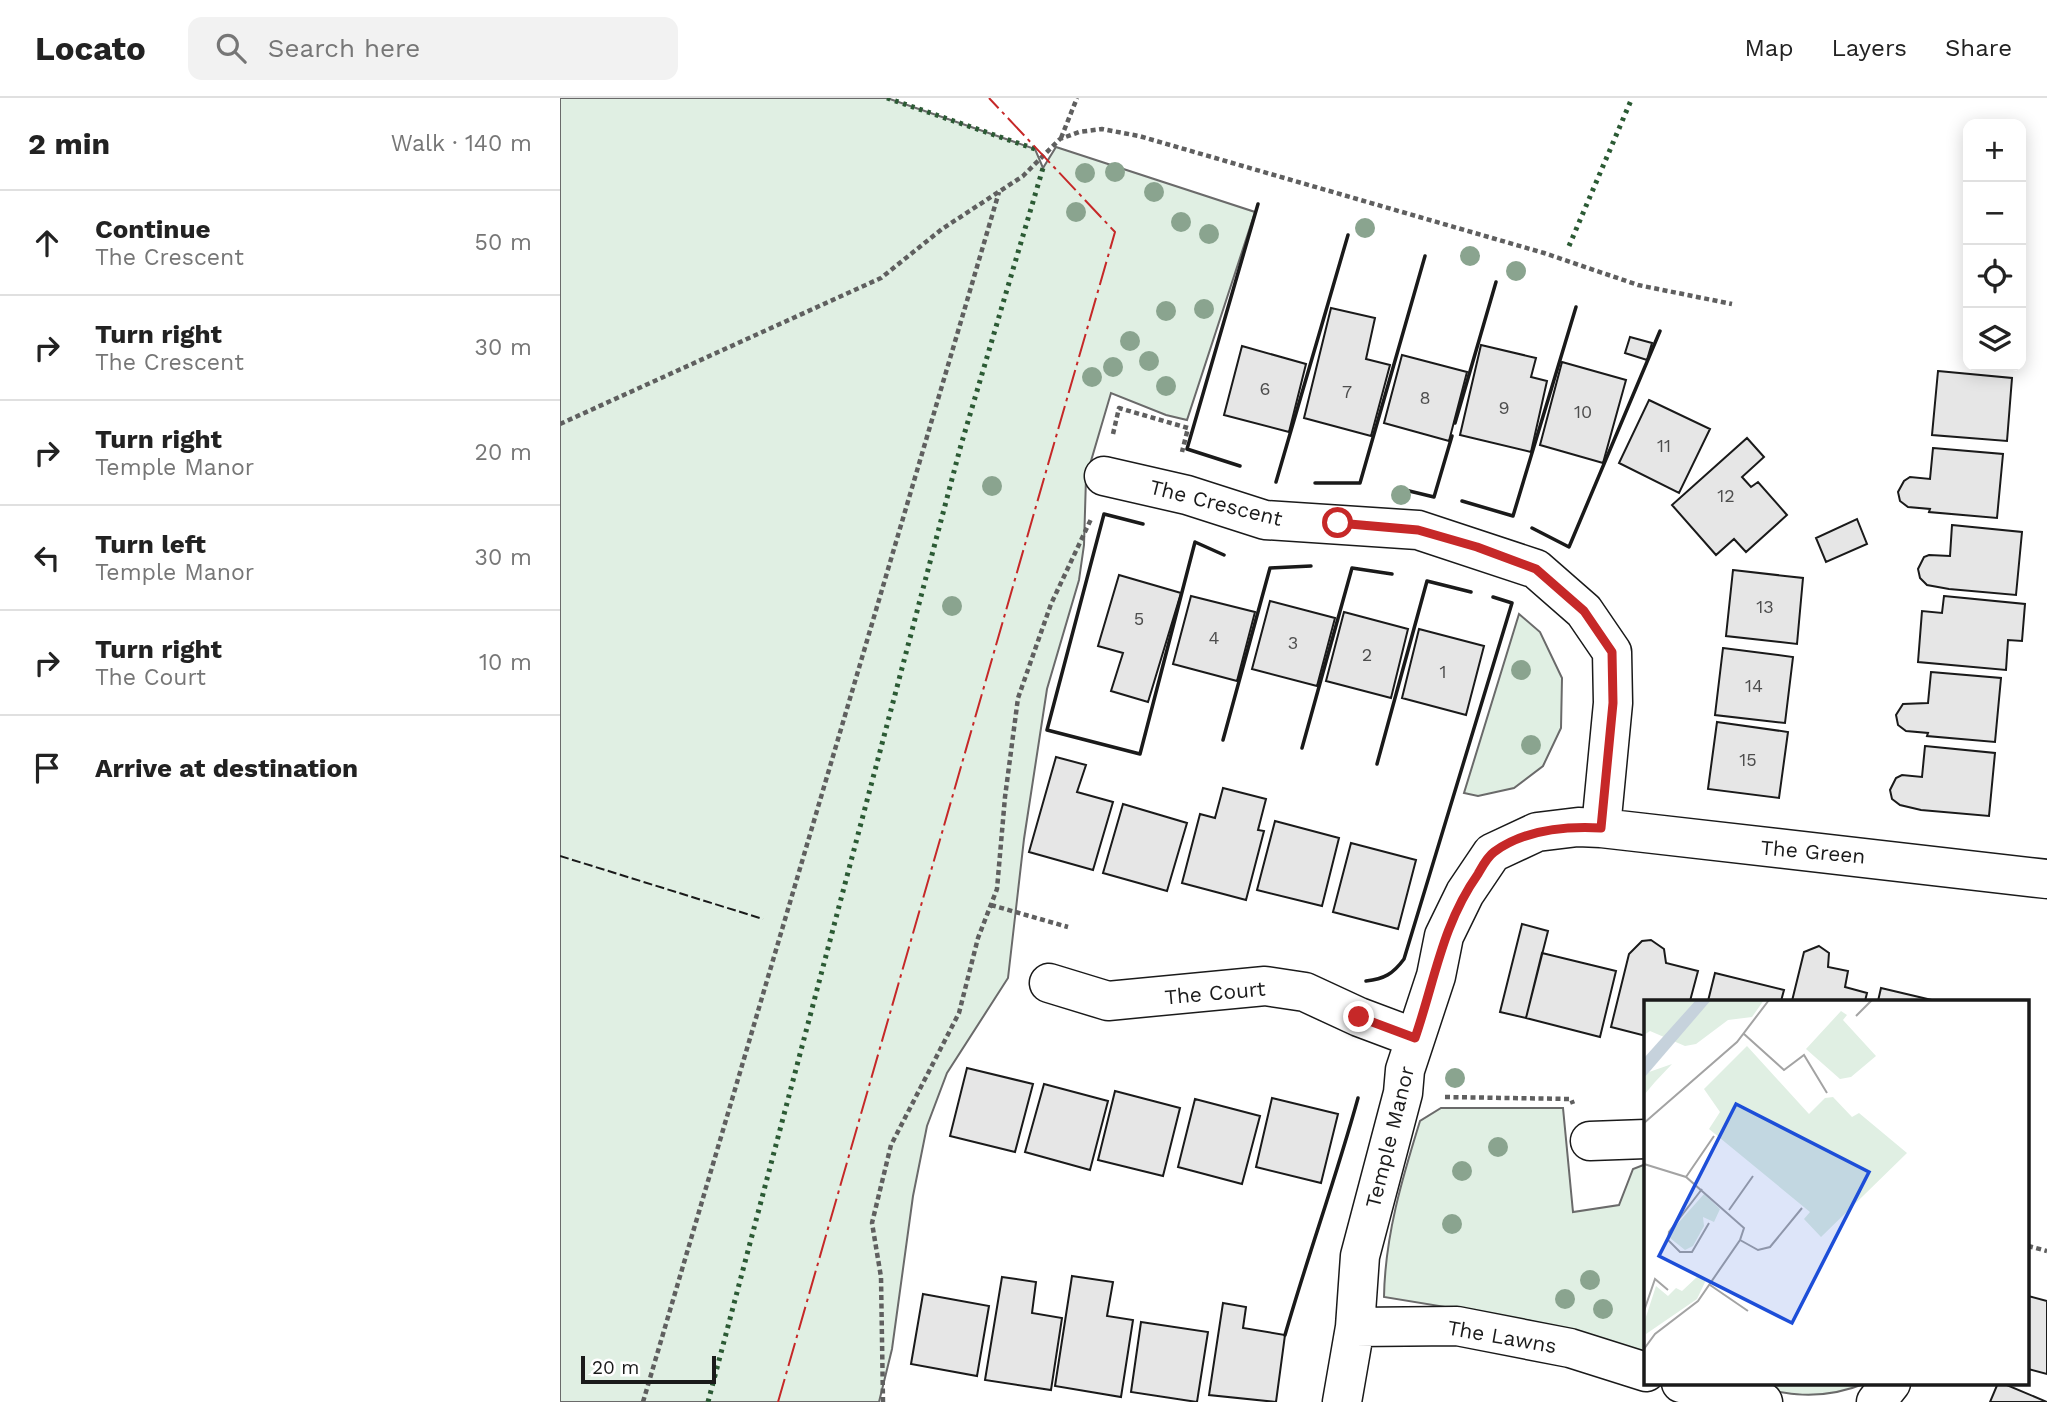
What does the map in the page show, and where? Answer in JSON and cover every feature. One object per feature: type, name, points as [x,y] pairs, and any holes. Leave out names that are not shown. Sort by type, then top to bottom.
[{"type":"street","name":"The Crescent","points":[[1104,476],[1187,495],[1265,520],[1418,530],[1536,569],[1584,611],[1612,652],[1613,703],[1590,827]]},
{"type":"street","name":"The Green","points":[[1590,827],[1718,844],[1840,853],[2047,880]]},
{"type":"street","name":"Temple Manor","points":[[1342,1402],[1355,1327],[1360,1256],[1403,1093],[1405,1070],[1436,976],[1444,936],[1465,893],[1492,853],[1537,832],[1590,827]]},
{"type":"street","name":"The Court","points":[[1049,983],[1108,1001],[1265,986],[1305,992],[1359,1017],[1415,1038]]},
{"type":"street","points":[[1590,1140],[1644,1139]]},
{"type":"street","name":"The Lawns","points":[[1355,1327],[1457,1326],[1570,1348],[1644,1371]]},
{"type":"street","points":[[1685,1384],[1762,1402]]},
{"type":"street","points":[[1877,1402],[1890,1384]]},
{"type":"path","points":[[560,424],[881,278],[942,229],[1023,176],[1060,139],[1077,98]]},
{"type":"path","points":[[1060,139],[1079,132],[1102,129],[1139,136],[1544,253],[1637,285],[1732,304]]},
{"type":"path","points":[[643,1402],[999,192]]},
{"type":"path","points":[[883,1402],[881,1277],[872,1223],[891,1145],[959,1013],[978,938],[997,889],[1005,797],[1018,698],[1051,604],[1096,509],[1119,408],[1188,428],[1181,457],[1188,461]]},
{"type":"path","points":[[991,905],[1068,927]]},
{"type":"path","points":[[1403,1093],[1441,1097],[1571,1099],[1590,1140]]},
{"type":"path","points":[[2030,1247],[2047,1251]]},
{"type":"green space","points":[[560,98],[887,98],[1035,149],[1043,168],[1056,147],[1255,212],[1187,420],[1166,415],[1111,393],[1086,478],[1084,545],[1079,580],[1047,689],[1024,839],[1008,978],[947,1073],[927,1126],[913,1196],[892,1349],[879,1402],[560,1402]]},
{"type":"green space","points":[[1519,614],[1540,632],[1562,678],[1561,728],[1543,766],[1514,788],[1478,796],[1464,793]]},
{"type":"green space","points":[[1441,1108],[1563,1108],[1573,1212],[1619,1205],[1633,1169],[1644,1165],[1644,1355],[1531,1321],[1384,1297],[1391,1230],[1420,1121]]},
{"type":"green space","points":[[1742,1384],[1863,1384],[1818,1395],[1771,1391]]},
{"type":"building","points":[[1331,308],[1375,318],[1366,359],[1390,365],[1371,436],[1304,418]]},
{"type":"building","points":[[1630,337],[1652,343],[1647,360],[1625,353]]},
{"type":"building","points":[[1481,345],[1536,358],[1531,377],[1547,381],[1531,452],[1460,435]]},
{"type":"building","points":[[1242,346],[1306,364],[1289,432],[1224,415]]},
{"type":"building","points":[[1402,355],[1467,372],[1449,441],[1384,423]]},
{"type":"building","points":[[1562,362],[1626,380],[1603,463],[1540,445]]},
{"type":"building","points":[[1938,371],[2012,378],[2007,441],[1932,435]]},
{"type":"building","points":[[1649,400],[1710,429],[1679,493],[1619,463]]},
{"type":"building","points":[[1747,438],[1764,457],[1742,477],[1751,487],[1758,482],[1787,515],[1746,552],[1734,539],[1716,555],[1672,505]]},
{"type":"building","points":[[1933,448],[2003,454],[1997,518],[1929,512],[1930,509],[1908,507],[1900,501],[1898,492],[1904,481],[1910,477],[1930,479]]},
{"type":"building","points":[[1857,519],[1867,544],[1826,562],[1816,538]]},
{"type":"building","points":[[1952,525],[2022,532],[2016,595],[1949,589],[1927,585],[1920,578],[1918,569],[1924,557],[1950,556]]},
{"type":"building","points":[[1733,570],[1803,578],[1797,644],[1726,636]]},
{"type":"building","points":[[1119,575],[1181,593],[1148,702],[1111,691],[1123,653],[1098,646]]},
{"type":"building","points":[[1191,596],[1255,612],[1237,681],[1173,664]]},
{"type":"building","points":[[1944,596],[2025,604],[2022,641],[2008,640],[2006,670],[1918,662],[1922,611],[1942,613]]},
{"type":"building","points":[[1270,601],[1335,618],[1317,686],[1252,669]]},
{"type":"building","points":[[1344,612],[1408,629],[1391,698],[1326,681]]},
{"type":"building","points":[[1419,629],[1484,646],[1466,715],[1402,698]]},
{"type":"building","points":[[1723,648],[1793,657],[1785,723],[1715,715]]},
{"type":"building","points":[[1931,672],[2001,678],[1995,742],[1927,736],[1928,733],[1906,731],[1898,725],[1896,715],[1903,704],[1928,703]]},
{"type":"building","points":[[1717,722],[1788,732],[1779,798],[1708,789]]},
{"type":"building","points":[[1925,746],[1995,753],[1989,816],[1921,810],[1900,805],[1892,799],[1890,790],[1896,778],[1902,775],[1922,777]]},
{"type":"building","points":[[1056,757],[1086,765],[1077,792],[1113,802],[1093,870],[1029,852]]},
{"type":"building","points":[[1223,788],[1266,799],[1258,830],[1264,831],[1246,900],[1182,883],[1200,814],[1215,818]]},
{"type":"building","points":[[1123,804],[1187,823],[1167,891],[1103,873]]},
{"type":"building","points":[[1275,821],[1339,838],[1322,906],[1257,890]]},
{"type":"building","points":[[1351,843],[1416,860],[1398,929],[1333,912]]},
{"type":"building","points":[[1522,924],[1548,931],[1526,1018],[1500,1012]]},
{"type":"building","points":[[1651,940],[1664,949],[1666,963],[1698,971],[1690,1000],[1644,1000],[1644,1035],[1611,1027],[1629,954],[1642,941]]},
{"type":"building","points":[[1819,946],[1829,953],[1828,967],[1848,971],[1845,987],[1867,993],[1865,1000],[1792,1000],[1804,952]]},
{"type":"building","points":[[1542,953],[1616,971],[1600,1037],[1526,1018]]},
{"type":"building","points":[[1715,973],[1784,990],[1781,1000],[1708,1000]]},
{"type":"building","points":[[1881,988],[1932,1000],[1878,1000]]},
{"type":"building","points":[[967,1068],[1033,1084],[1015,1152],[950,1136]]},
{"type":"building","points":[[1044,1084],[1108,1101],[1090,1170],[1025,1152]]},
{"type":"building","points":[[1115,1091],[1180,1108],[1163,1176],[1098,1160]]},
{"type":"building","points":[[1272,1098],[1338,1114],[1321,1183],[1256,1167]]},
{"type":"building","points":[[1195,1099],[1260,1116],[1242,1184],[1178,1167]]},
{"type":"building","points":[[1072,1276],[1113,1282],[1107,1316],[1133,1320],[1121,1397],[1055,1386]]},
{"type":"building","points":[[1002,1277],[1036,1282],[1032,1313],[1062,1318],[1051,1390],[985,1380]]},
{"type":"building","points":[[923,1294],[989,1306],[977,1376],[911,1364]]},
{"type":"building","points":[[2030,1297],[2047,1301],[2047,1374],[2030,1370]]},
{"type":"building","points":[[1223,1303],[1246,1307],[1243,1328],[1285,1335],[1276,1402],[1209,1395]]},
{"type":"building","points":[[1141,1322],[1208,1332],[1197,1402],[1131,1392]]},
{"type":"building","points":[[1998,1384],[2004,1384],[2047,1402],[1990,1402]]},
{"type":"hedge","points":[[887,98],[1035,149]]},
{"type":"hedge","points":[[1569,246],[1632,98]]},
{"type":"hedge","points":[[708,1402],[961,445],[1043,168]]},
{"type":"fence","points":[[560,856],[763,919]]},
{"type":"wall","points":[[1240,466],[1187,449],[1258,204]]},
{"type":"wall","points":[[1276,482],[1348,235]]},
{"type":"wall","points":[[1315,483],[1360,483],[1425,256]]},
{"type":"wall","points":[[1455,423],[1496,282]]},
{"type":"wall","points":[[1462,501],[1513,516],[1576,307]]},
{"type":"wall","points":[[1532,528],[1569,547],[1660,331]]},
{"type":"wall","points":[[1401,489],[1434,497],[1452,436]]},
{"type":"wall","points":[[1143,524],[1104,514],[1047,730],[1140,754],[1195,542],[1224,555]]},
{"type":"wall","points":[[1223,740],[1270,568],[1311,566]]},
{"type":"wall","points":[[1302,748],[1352,568],[1392,574]]},
{"type":"wall","points":[[1377,764],[1427,581],[1471,592]]},
{"type":"wall","points":[[1366,981],[1388,975],[1404,959],[1512,603],[1493,597]]},
{"type":"wall","points":[[1285,1335],[1358,1098]]},
{"type":"power","points":[[778,1402],[1115,232],[989,98]]},
{"type":"route","points":[[1338,523],[1418,530],[1477,547],[1536,569],[1584,611],[1612,652],[1613,703],[1601,828],[1578,827],[1537,832],[1492,853],[1465,893],[1444,936],[1436,976],[1415,1038],[1359,1017]]}]
